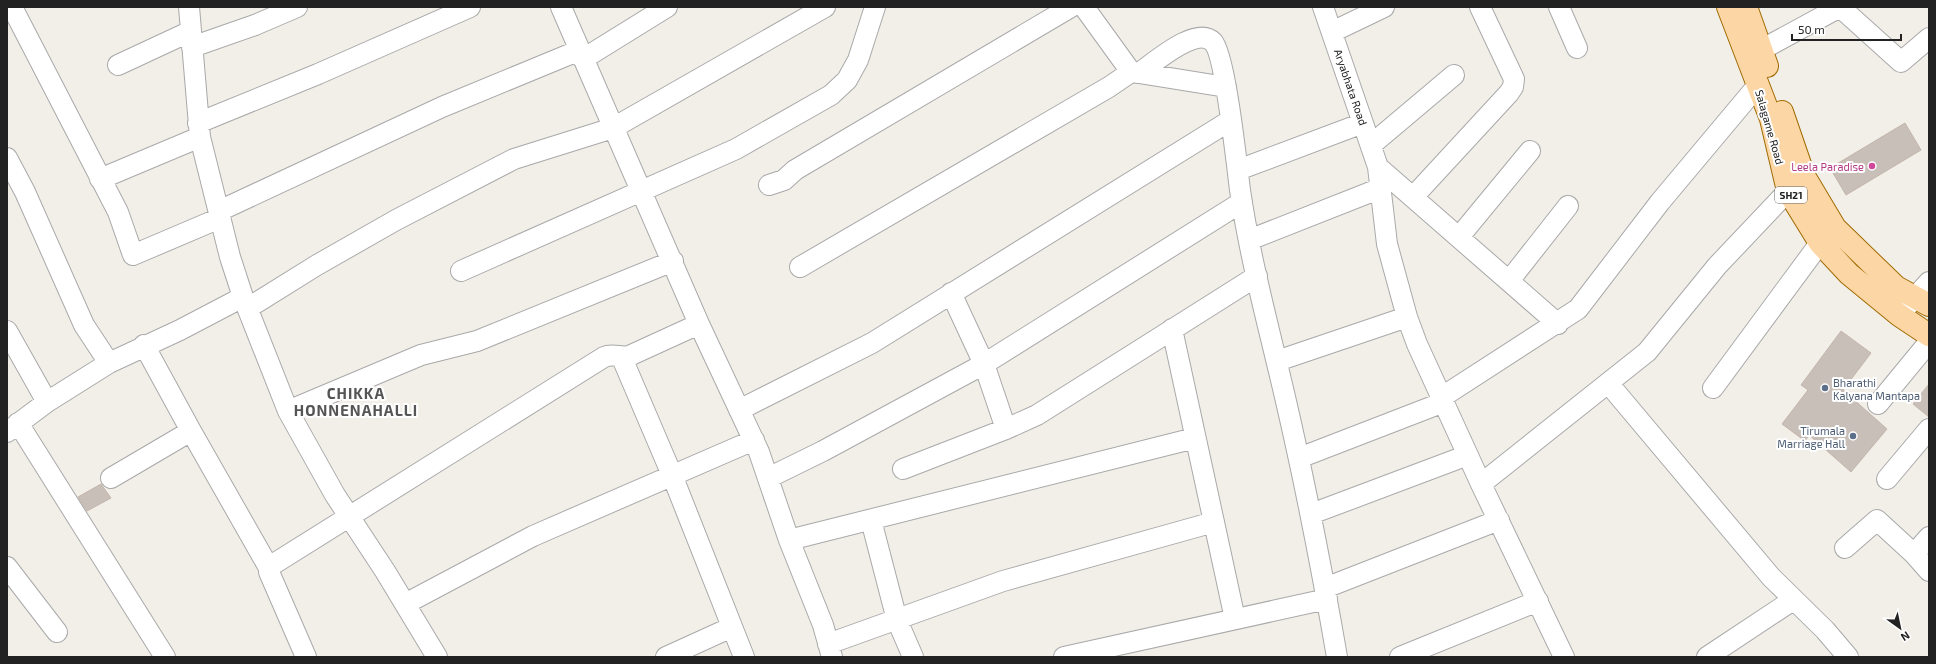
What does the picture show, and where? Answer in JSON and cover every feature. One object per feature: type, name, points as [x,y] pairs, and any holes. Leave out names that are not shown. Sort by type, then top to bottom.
[{"type":"main road","name":"Salagame Road","points":[[1728,7],[1755,53],[1758,85],[1770,119],[1788,191],[1820,243],[1849,274],[1899,315],[1929,335]]},
{"type":"main road","points":[[1746,7],[1755,53],[1804,176],[1835,228],[1896,287],[1924,295]]},
{"type":"street","points":[[12,7],[118,212],[133,255],[220,215],[442,107],[582,55],[666,7]]},
{"type":"street","points":[[189,7],[199,130],[220,215],[245,303],[288,411],[335,495],[437,657]]},
{"type":"street","points":[[118,65],[192,39],[255,25],[297,7]]},
{"type":"street","points":[[100,178],[318,74],[470,7]]},
{"type":"street","points":[[561,7],[613,128],[673,261],[699,324],[754,440],[789,540],[823,625],[830,651],[897,620],[1003,581],[1214,522]]},
{"type":"street","points":[[166,657],[13,428],[46,402],[109,363],[144,345],[245,303],[317,265],[396,220],[514,159],[613,128],[825,7]]},
{"type":"street","points":[[461,271],[736,149],[831,95],[847,80],[858,60],[875,7]]},
{"type":"street","points":[[769,185],[784,180],[795,170],[1071,7]]},
{"type":"street","points":[[1084,7],[1135,72],[1226,87]]},
{"type":"street","name":"Aryabhata Road","points":[[1323,7],[1378,167],[1387,244],[1407,317],[1481,484],[1564,657]]},
{"type":"street","points":[[1332,32],[1384,7]]},
{"type":"street","points":[[1413,197],[1510,93],[1513,86],[1514,79],[1480,7]]},
{"type":"street","points":[[1558,7],[1577,48]]},
{"type":"street","points":[[1755,53],[1840,7],[1901,62],[1929,38]]},
{"type":"street","points":[[800,267],[1186,42],[1197,37],[1206,38],[1213,42],[1218,51],[1226,87],[1242,202],[1249,240],[1311,514],[1337,657]]},
{"type":"street","points":[[1371,145],[1454,75]]},
{"type":"street","points":[[1299,458],[1443,400],[1558,324],[1578,309],[1660,202],[1758,85]]},
{"type":"street","points":[[739,410],[872,342],[1231,120]]},
{"type":"street","points":[[1238,170],[1363,123]]},
{"type":"street","points":[[1459,237],[1530,151]]},
{"type":"street","points":[[7,158],[25,192],[84,325],[109,363]]},
{"type":"street","points":[[1378,167],[1558,324]]},
{"type":"street","points":[[1249,240],[1380,188]]},
{"type":"street","points":[[1481,484],[1647,352],[1717,266],[1788,191]]},
{"type":"street","points":[[768,478],[823,451],[984,364],[1242,202]]},
{"type":"street","points":[[1509,281],[1568,206]]},
{"type":"street","points":[[1713,388],[1820,243]]},
{"type":"street","points":[[288,411],[422,355],[477,341],[673,261]]},
{"type":"street","points":[[903,469],[1006,429],[1037,415],[1257,276]]},
{"type":"street","points":[[951,293],[984,364],[1006,429]]},
{"type":"street","points":[[1899,315],[1924,295]]},
{"type":"street","points":[[1277,361],[1407,317]]},
{"type":"street","points":[[269,568],[349,516],[604,357],[613,355],[622,358],[699,324]]},
{"type":"street","points":[[1172,329],[1234,619]]},
{"type":"street","points":[[7,331],[46,402]]},
{"type":"street","points":[[1878,404],[1929,342]]},
{"type":"street","points":[[144,345],[269,568],[269,572],[306,657]]},
{"type":"street","points":[[622,358],[672,475],[744,657]]},
{"type":"street","points":[[1608,383],[1771,578],[1832,638],[1848,657]]},
{"type":"street","points":[[1887,479],[1929,429]]},
{"type":"street","points":[[111,478],[191,431]]},
{"type":"street","points":[[789,540],[1195,438]]},
{"type":"street","points":[[405,604],[526,539],[754,440]]},
{"type":"street","points":[[1311,514],[1468,455]]},
{"type":"street","points":[[871,520],[897,620],[913,657]]},
{"type":"street","points":[[1064,657],[1234,619],[1326,594],[1499,520]]},
{"type":"street","points":[[1845,548],[1877,520],[1914,554],[1929,571]]},
{"type":"street","points":[[1914,554],[1929,537]]},
{"type":"street","points":[[7,567],[57,632]]},
{"type":"street","points":[[1708,657],[1793,600]]},
{"type":"street","points":[[1400,657],[1538,601]]},
{"type":"street","points":[[666,657],[732,627]]},
{"type":"building","points":[[1905,123],[1921,150],[1846,195],[1830,168]]},
{"type":"building","points":[[1841,331],[1871,353],[1843,390],[1887,429],[1851,472],[1809,435],[1805,441],[1782,424],[1808,390],[1801,385]]},
{"type":"building","points":[[1929,384],[1929,417],[1913,404]]},
{"type":"building","points":[[101,484],[111,498],[87,511],[78,497]]},
{"type":"place","name":"Leela Paradise","points":[[1872,166]]},
{"type":"place","name":"Bharathi Kalyana Mantapa","points":[[1825,388]]},
{"type":"place","name":"Tirumala Marriage Hall","points":[[1853,436]]},
{"type":"district","name":"CHIKKA HONNENAHALLI","points":[[356,402]]}]
